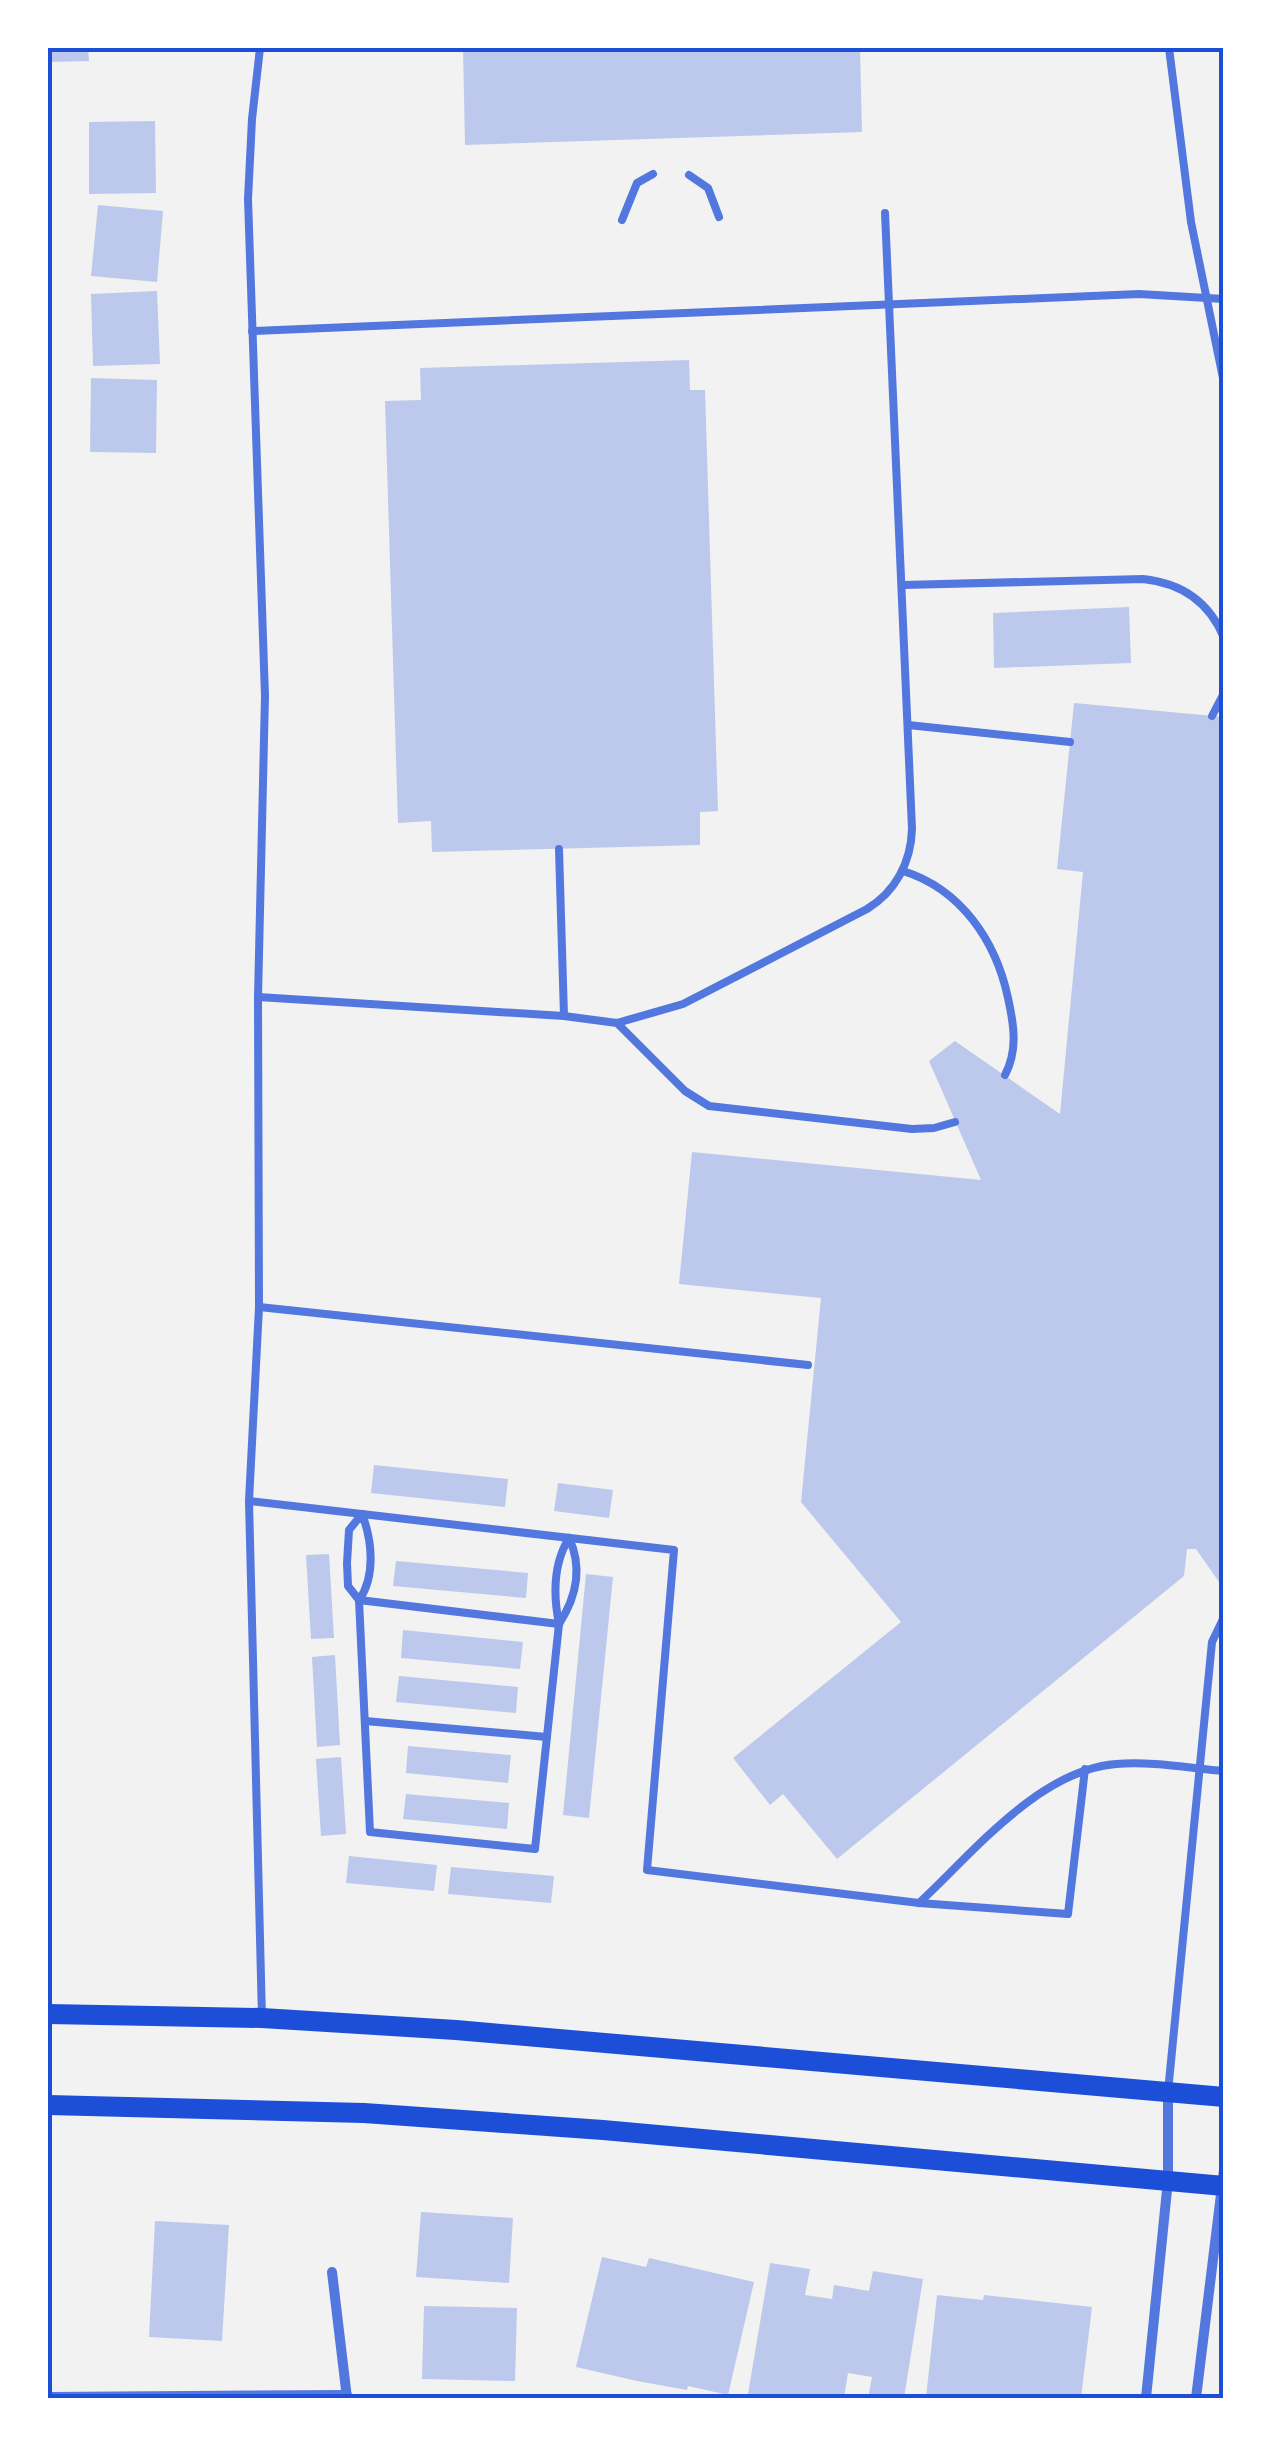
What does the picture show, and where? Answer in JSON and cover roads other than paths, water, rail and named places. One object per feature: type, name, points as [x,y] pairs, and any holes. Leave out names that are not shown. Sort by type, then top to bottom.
[{"type":"main road","points":[[48,2014],[262,2018],[456,2030],[1224,2098]]},
{"type":"main road","points":[[48,2105],[364,2113],[1168,2180],[1222,2181]]},
{"type":"street","points":[[1146,2398],[1168,2180],[1168,2092]]},
{"type":"street","points":[[1196,2398],[1222,2181]]},
{"type":"street","points":[[48,2397],[347,2397],[332,2272]]},
{"type":"lane","points":[[260,48],[248,200],[265,696],[258,997],[259,1307],[249,1501],[262,2018]]},
{"type":"lane","points":[[1169,48],[1191,222],[1224,382]]},
{"type":"lane","points":[[622,220],[636,182],[653,174]]},
{"type":"lane","points":[[690,175],[708,188],[719,217]]},
{"type":"lane","points":[[258,997],[564,1016],[617,1023],[683,1004],[866,909],[891,889],[903,871],[912,829],[885,213]]},
{"type":"lane","points":[[252,331],[1139,294],[1224,300]]},
{"type":"lane","points":[[902,585],[1143,579],[1163,582],[1200,601],[1224,638]]},
{"type":"lane","points":[[1212,716],[1224,694]]},
{"type":"lane","points":[[908,725],[1070,742]]},
{"type":"lane","points":[[559,849],[564,1016]]},
{"type":"lane","points":[[903,871],[949,894],[971,917],[992,949],[1006,984],[1014,1025],[1012,1058],[1004,1075]]},
{"type":"lane","points":[[617,1023],[684,1092],[709,1106],[912,1129],[955,1122]]},
{"type":"lane","points":[[259,1307],[808,1366]]},
{"type":"lane","points":[[249,1501],[674,1550],[647,1870],[919,1903],[1068,1914],[1085,1769]]},
{"type":"lane","points":[[362,1514],[348,1530],[348,1586],[359,1600],[559,1624]]},
{"type":"lane","points":[[362,1514],[370,1535],[368,1586],[359,1600],[370,1832],[535,1849],[559,1624],[554,1600],[559,1554],[568,1538]]},
{"type":"lane","points":[[559,1624],[573,1602],[578,1557],[568,1538]]},
{"type":"lane","points":[[1168,2092],[1212,1642],[1224,1617]]},
{"type":"lane","points":[[364,1720],[547,1737]]},
{"type":"lane","points":[[919,1903],[1039,1792],[1085,1769],[1119,1763],[1224,1772]]}]
